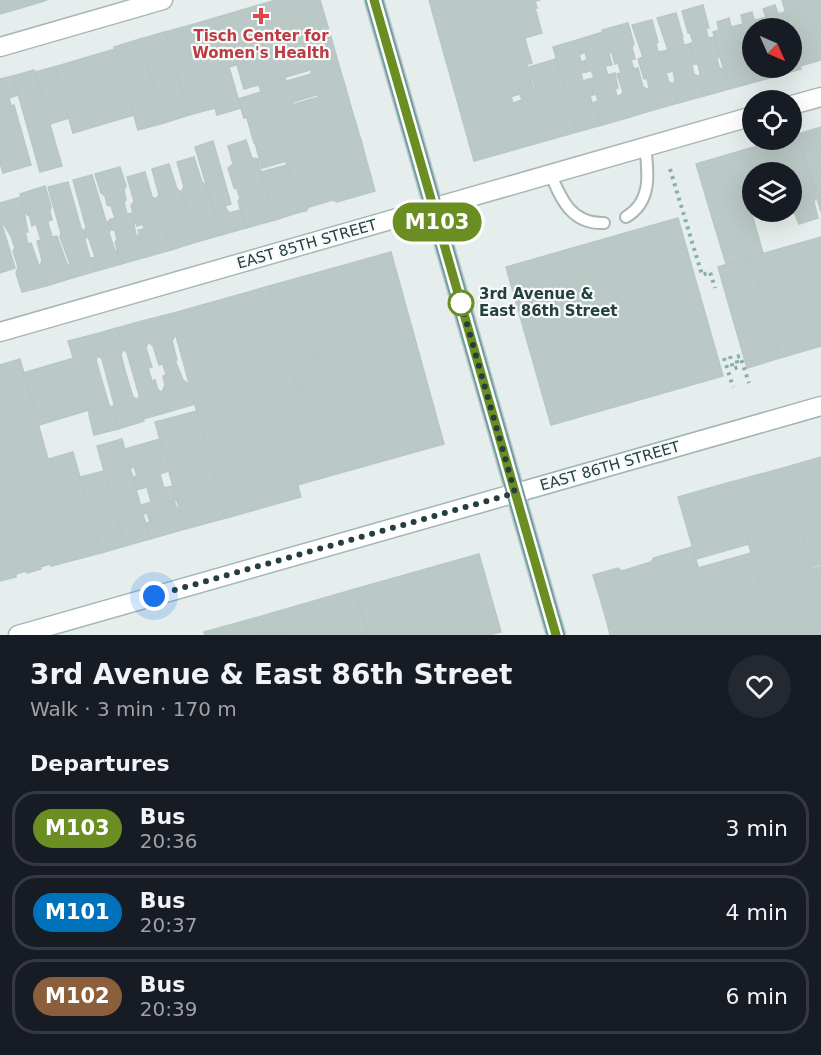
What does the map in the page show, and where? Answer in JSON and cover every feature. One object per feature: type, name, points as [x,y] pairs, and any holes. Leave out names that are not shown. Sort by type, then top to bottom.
[{"type":"main road","points":[[374,0],[556,635]]},
{"type":"street","points":[[0,47],[163,0]]},
{"type":"street","points":[[802,102],[821,97]]},
{"type":"street","name":"EAST 85TH STREET","points":[[0,332],[742,119]]},
{"type":"street","name":"EAST 86TH STREET","points":[[18,635],[821,406]]},
{"type":"lane","points":[[626,217],[644,198],[648,176],[645,146]]},
{"type":"lane","points":[[550,173],[563,200],[576,216],[585,221],[604,223]]},
{"type":"path","points":[[670,169],[702,275],[710,272],[715,288]]},
{"type":"path","points":[[733,387],[727,357],[733,369],[738,367],[736,357],[740,356],[748,383]]},
{"type":"building","points":[[0,0],[19,0],[21,8],[0,14]]},
{"type":"building","points":[[19,0],[47,0],[21,8]]},
{"type":"building","points":[[276,0],[320,0],[331,37],[229,67],[241,108],[217,115],[191,25]]},
{"type":"building","points":[[429,0],[540,0],[535,1],[537,8],[535,8],[542,33],[446,61]]},
{"type":"building","points":[[782,0],[821,0],[821,60],[802,65],[802,18],[787,18]]},
{"type":"building","points":[[703,5],[709,28],[706,28],[708,38],[714,37],[720,57],[717,58],[719,67],[723,70],[729,89],[704,96],[698,64],[695,64],[689,44],[693,42],[682,11]]},
{"type":"building","points":[[775,5],[778,14],[785,12],[787,18],[763,18],[766,17],[763,9]]},
{"type":"building","points":[[752,12],[754,18],[742,20],[741,15]]},
{"type":"building","points":[[676,13],[684,45],[689,44],[695,64],[692,65],[694,74],[699,77],[704,96],[678,103],[673,84],[675,80],[673,71],[669,72],[664,51],[668,50],[657,18]]},
{"type":"building","points":[[729,18],[731,27],[742,24],[742,78],[770,78],[729,89],[713,32],[719,30],[717,22]]},
{"type":"building","points":[[652,20],[658,42],[656,43],[658,52],[664,51],[669,72],[666,73],[669,82],[673,84],[678,103],[653,110],[647,91],[649,87],[647,78],[644,79],[638,59],[643,57],[632,25]]},
{"type":"building","points":[[628,23],[634,44],[632,48],[635,59],[631,60],[634,69],[638,68],[653,110],[627,118],[621,95],[623,92],[617,74],[621,73],[618,63],[615,64],[612,53],[608,51],[602,30]]},
{"type":"building","points":[[191,25],[215,108],[189,115],[165,32]]},
{"type":"building","points":[[165,32],[189,115],[164,123],[140,39]]},
{"type":"building","points":[[603,32],[612,65],[605,66],[608,75],[615,73],[618,88],[615,89],[617,96],[621,95],[627,118],[602,125],[595,102],[598,101],[596,94],[593,95],[589,79],[594,78],[591,70],[587,72],[584,61],[587,60],[585,52],[581,54],[577,40]]},
{"type":"building","points":[[331,37],[338,62],[244,89],[237,65]]},
{"type":"building","points":[[140,39],[164,123],[138,130],[114,47]]},
{"type":"building","points":[[525,39],[532,63],[453,86],[446,61]]},
{"type":"building","points":[[577,40],[581,62],[584,61],[587,72],[581,73],[583,81],[589,79],[593,95],[590,96],[592,103],[595,102],[602,125],[577,132],[553,47]]},
{"type":"building","points":[[115,49],[134,115],[73,133],[54,67]]},
{"type":"building","points":[[556,59],[577,132],[474,161],[460,111],[511,96],[513,103],[522,100],[520,94],[536,90],[529,67]]},
{"type":"building","points":[[338,62],[346,89],[320,97],[316,95],[293,102],[291,105],[244,118],[238,99],[261,92],[259,85],[284,78],[287,81],[311,74],[312,69]]},
{"type":"building","points":[[527,65],[534,90],[460,111],[453,86]]},
{"type":"building","points":[[54,67],[69,118],[50,124],[35,72]]},
{"type":"building","points":[[34,70],[62,166],[40,172],[13,76]]},
{"type":"building","points":[[13,76],[18,95],[9,98],[11,106],[14,105],[31,165],[3,173],[0,163],[0,79]]},
{"type":"building","points":[[346,89],[353,114],[254,143],[247,118]]},
{"type":"building","points":[[353,114],[361,140],[262,168],[255,143]]},
{"type":"building","points":[[821,127],[821,212],[802,148],[802,133]]},
{"type":"building","points":[[246,140],[252,158],[258,159],[265,191],[275,220],[246,228],[238,201],[240,198],[237,189],[234,188],[228,168],[233,164],[228,146]]},
{"type":"building","points":[[361,140],[368,166],[293,187],[286,162]]},
{"type":"building","points":[[213,141],[231,204],[225,206],[229,213],[240,210],[246,228],[221,235],[195,147]]},
{"type":"building","points":[[747,150],[773,150],[777,162],[751,162]]},
{"type":"building","points":[[747,150],[751,162],[742,162],[742,222],[754,222],[763,253],[726,264],[696,164]]},
{"type":"building","points":[[773,150],[802,150],[816,197],[814,202],[818,218],[799,224],[798,222],[802,222],[802,162],[777,162]]},
{"type":"building","points":[[194,157],[202,182],[206,185],[221,235],[196,242],[181,192],[184,187],[177,162]]},
{"type":"building","points":[[169,164],[177,189],[181,192],[196,242],[171,250],[156,199],[159,195],[152,169]]},
{"type":"building","points":[[287,165],[300,212],[275,220],[261,172]]},
{"type":"building","points":[[368,166],[375,191],[337,202],[333,200],[300,212],[293,187]]},
{"type":"building","points":[[120,167],[126,186],[124,202],[127,214],[133,213],[136,235],[140,236],[146,257],[121,264],[115,242],[117,240],[115,231],[111,229],[109,220],[115,218],[111,206],[107,205],[105,196],[101,193],[95,174]]},
{"type":"building","points":[[145,172],[152,197],[156,199],[171,250],[146,257],[138,230],[144,229],[143,224],[137,226],[131,206],[134,201],[127,177]]},
{"type":"building","points":[[92,175],[106,221],[111,229],[109,233],[121,264],[96,271],[92,258],[95,257],[84,231],[86,227],[73,180]]},
{"type":"building","points":[[68,182],[81,228],[86,236],[90,258],[92,258],[96,271],[72,278],[48,187]]},
{"type":"building","points":[[45,186],[51,206],[52,220],[48,223],[52,237],[57,236],[72,278],[46,286],[40,266],[42,260],[37,241],[41,240],[36,224],[32,226],[30,217],[25,213],[20,194]]},
{"type":"building","points":[[21,197],[28,244],[31,243],[46,286],[22,292],[16,273],[18,267],[13,251],[15,248],[0,218],[0,203]]},
{"type":"building","points":[[0,218],[15,268],[0,273]]},
{"type":"building","points":[[678,218],[723,376],[551,425],[506,267]]},
{"type":"building","points":[[821,237],[821,346],[780,358],[751,257]]},
{"type":"building","points":[[391,252],[412,328],[314,355],[323,385],[298,392],[269,286]]},
{"type":"building","points":[[751,257],[780,358],[747,368],[718,267]]},
{"type":"building","points":[[269,286],[298,392],[323,385],[314,355],[412,328],[444,444],[297,485],[245,293]]},
{"type":"building","points":[[245,293],[301,497],[226,518],[170,314]]},
{"type":"building","points":[[170,314],[176,334],[172,341],[177,360],[175,360],[183,380],[189,384],[195,404],[168,412],[162,392],[165,385],[163,376],[166,375],[163,364],[159,365],[153,346],[148,342],[142,321]]},
{"type":"building","points":[[142,321],[148,342],[146,348],[152,367],[148,368],[152,381],[155,380],[158,390],[163,393],[168,412],[143,419],[127,353],[123,349],[117,328]]},
{"type":"building","points":[[117,328],[123,349],[121,355],[126,374],[133,397],[138,400],[144,421],[118,429],[102,359],[98,356],[92,335]]},
{"type":"building","points":[[92,335],[98,356],[96,360],[118,429],[94,435],[89,410],[68,341]]},
{"type":"building","points":[[74,358],[89,410],[39,425],[23,373]]},
{"type":"building","points":[[20,359],[48,459],[0,473],[0,365]]},
{"type":"building","points":[[197,411],[226,518],[185,529],[155,422]]},
{"type":"building","points":[[122,439],[150,539],[125,546],[97,446]]},
{"type":"building","points":[[160,439],[164,462],[169,471],[160,474],[164,488],[173,486],[177,500],[174,500],[177,509],[179,508],[185,529],[150,539],[146,523],[150,522],[147,513],[143,514],[141,505],[151,502],[147,487],[136,490],[133,477],[137,476],[134,467],[130,468],[125,449]]},
{"type":"building","points":[[73,452],[101,553],[51,566],[50,564],[40,567],[41,569],[27,573],[26,571],[16,574],[16,577],[0,581],[0,473]]},
{"type":"building","points":[[821,457],[821,564],[811,567],[783,468]]},
{"type":"building","points":[[783,468],[812,569],[760,584],[731,482]]},
{"type":"building","points":[[104,471],[125,546],[101,553],[80,477]]},
{"type":"building","points":[[731,482],[749,544],[696,559],[678,497]]},
{"type":"building","points":[[692,547],[699,570],[600,598],[593,575],[618,568],[622,571],[651,562],[654,558]]},
{"type":"building","points":[[751,553],[760,584],[821,566],[821,635],[610,635],[608,626],[707,598],[698,568]]},
{"type":"building","points":[[479,554],[501,632],[489,635],[368,635],[355,589]]},
{"type":"building","points":[[699,570],[707,598],[608,626],[600,598]]},
{"type":"building","points":[[355,589],[368,635],[286,635],[279,611]]},
{"type":"building","points":[[279,611],[286,634],[260,635],[255,618]]},
{"type":"building","points":[[255,618],[260,635],[205,635],[204,632]]},
{"type":"bus line","name":"M103","points":[[374,0],[556,635]]},
{"type":"place","name":"Tisch Center for Women's Health","points":[[261,16]]},
{"type":"place","name":"3rd Avenue & East 86th Street","points":[[461,303]]},
{"type":"route","points":[[154,596],[515,493],[461,303]]}]
